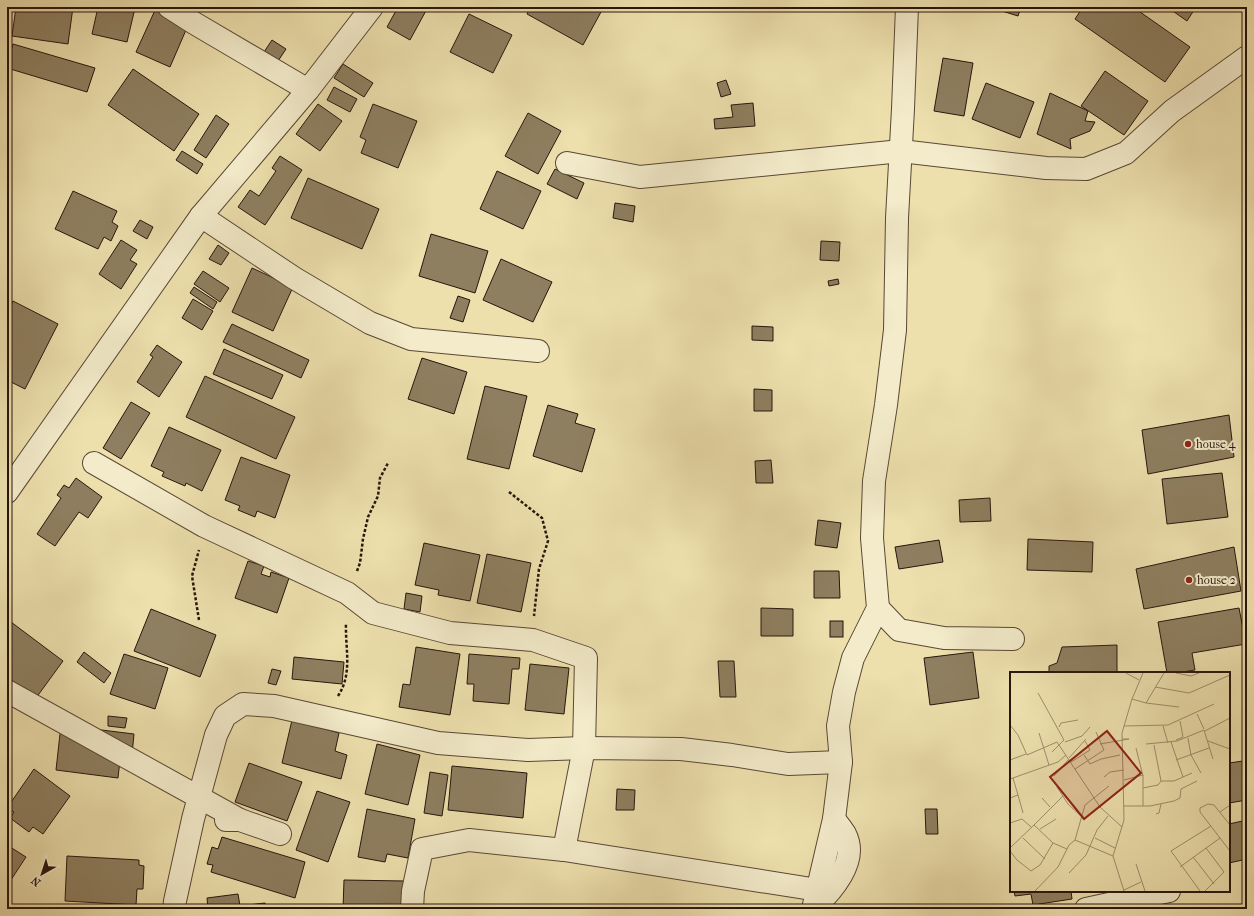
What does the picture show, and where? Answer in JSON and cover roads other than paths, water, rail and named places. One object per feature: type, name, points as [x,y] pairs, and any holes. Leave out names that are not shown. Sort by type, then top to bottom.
[{"type":"street","points":[[169,7],[308,90]]},
{"type":"street","points":[[7,492],[201,216],[308,90],[372,7]]},
{"type":"street","points":[[412,909],[413,891],[422,849],[469,840],[564,850],[815,903],[834,819],[841,762],[838,726],[844,692],[853,658],[878,608],[872,538],[874,481],[886,405],[895,330],[897,218],[907,7]]},
{"type":"street","points":[[567,163],[640,177],[901,151],[1046,168],[1086,169],[1126,153],[1172,111],[1247,57]]},
{"type":"street","points":[[201,216],[294,278],[370,323],[411,339],[538,351]]},
{"type":"street","points":[[94,463],[204,526],[347,593],[373,613],[450,633],[533,640],[586,658],[584,748],[564,850]]},
{"type":"street","points":[[878,608],[899,630],[944,638],[1013,639]]},
{"type":"street","points":[[7,691],[240,820],[280,834]]},
{"type":"street","points":[[174,909],[193,819],[216,735],[225,716],[243,704],[274,706],[438,743],[528,750],[584,748],[681,749],[788,764],[841,762]]},
{"type":"street","points":[[193,819],[240,820]]},
{"type":"street","points":[[1086,909],[1164,892]]},
{"type":"place","name":"house 4","points":[[1188,444]]},
{"type":"place","name":"house 2","points":[[1189,580]]}]
